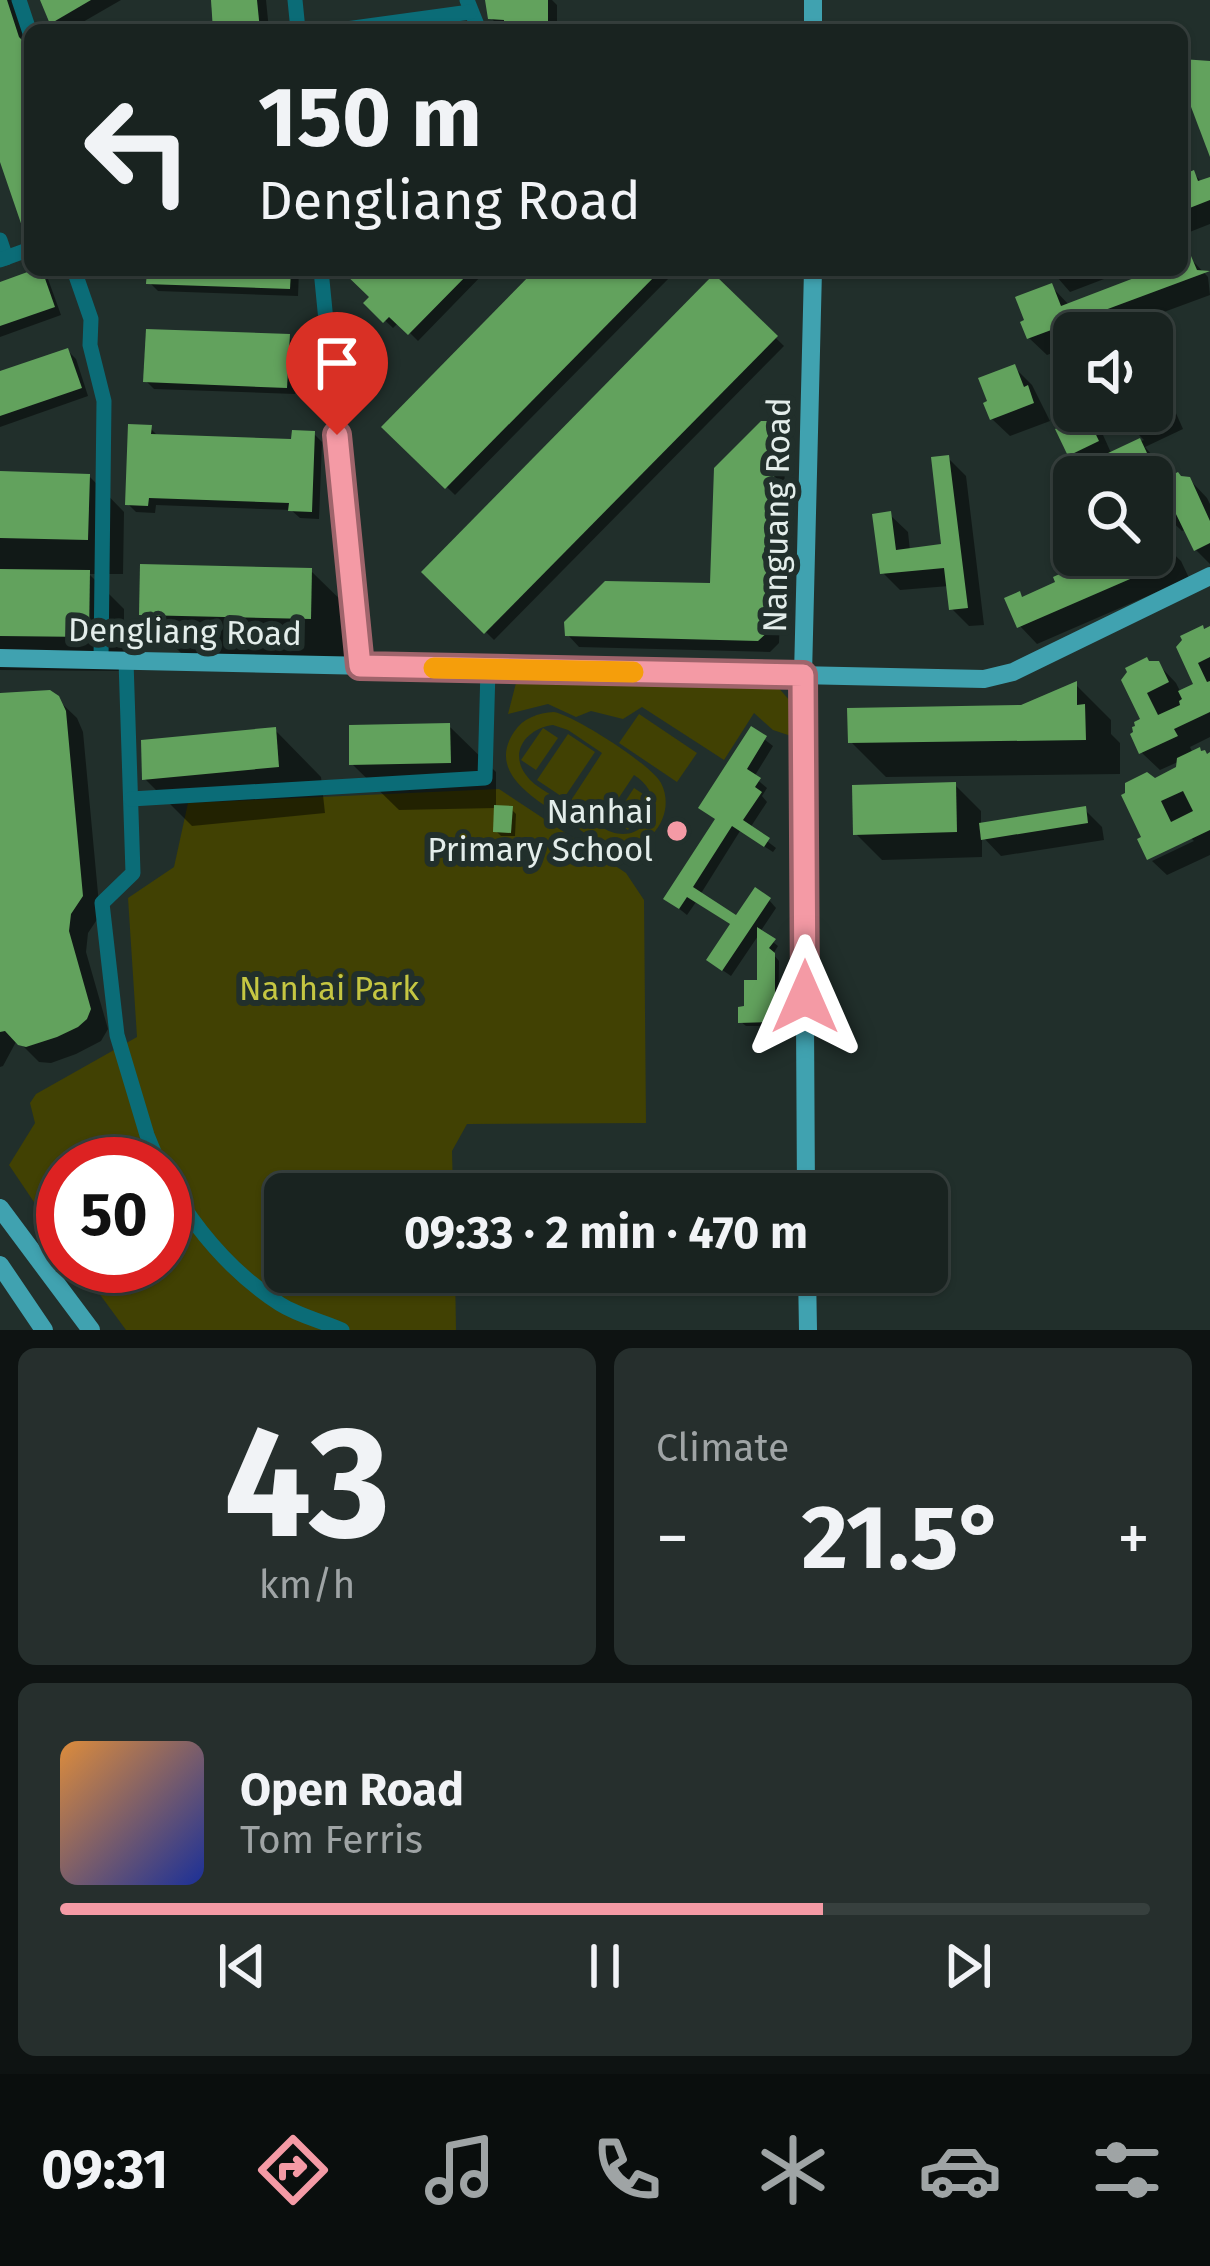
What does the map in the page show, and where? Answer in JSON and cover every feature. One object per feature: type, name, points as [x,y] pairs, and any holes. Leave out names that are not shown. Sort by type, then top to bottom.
[{"type":"main road","name":"Nanguang Road","points":[[806,1173],[803,675],[813,276]]},
{"type":"main road","name":"Dengliang Road","points":[[0,658],[994,679],[1210,576]]},
{"type":"main road","points":[[0,1208],[91,1330]]},
{"type":"main road","points":[[0,1265],[33,1326]]},
{"type":"main road","points":[[807,1293],[808,1330]]},
{"type":"street","points":[[371,24],[468,6]]},
{"type":"street","points":[[0,239],[3,259]]},
{"type":"street","points":[[76,276],[92,319],[90,345],[104,401],[100,660]]},
{"type":"street","points":[[322,276],[360,666]]},
{"type":"street","points":[[126,661],[133,873],[102,903],[117,1035],[148,1137]]},
{"type":"street","points":[[131,799],[485,778],[488,669]]},
{"type":"street","points":[[192,1218],[235,1268],[283,1306],[342,1330]]},
{"type":"green space","points":[[516,683],[775,684],[792,703],[794,737],[773,730],[754,713],[724,760],[642,707],[623,719],[591,711],[576,717],[548,704],[508,714]]},
{"type":"green space","points":[[554,712],[612,742],[661,783],[665,796],[662,820],[646,840],[623,848],[604,844],[517,782],[506,759],[514,732],[531,717]],"holes":[[[553,725],[602,753],[568,805],[530,780],[519,757],[529,736]],[[634,775],[652,798],[648,821],[628,834],[600,826]]]},
{"type":"green space","points":[[639,714],[697,753],[677,782],[619,743]]},
{"type":"green space","points":[[543,728],[558,738],[536,770],[521,760]]},
{"type":"green space","points":[[568,734],[595,752],[564,798],[537,780]]},
{"type":"green space","points":[[634,788],[649,798],[628,830],[613,820]]},
{"type":"green space","name":"Nanhai Park","points":[[499,789],[626,873],[644,900],[646,1123],[467,1124],[452,1151],[453,1173],[264,1173],[264,1293],[455,1293],[456,1330],[126,1330],[99,1293],[192,1293],[192,1137],[36,1137],[36,1205],[9,1165],[35,1123],[30,1103],[36,1094],[137,1037],[128,898],[174,867],[188,803]]},
{"type":"building","points":[[0,0],[7,0],[24,42],[24,232],[0,162]]},
{"type":"building","points":[[40,0],[91,0],[50,24]]},
{"type":"building","points":[[211,0],[257,0],[259,24],[213,24]]},
{"type":"building","points":[[485,0],[548,0],[548,24],[504,24],[504,20],[488,19]]},
{"type":"building","points":[[1188,59],[1210,61],[1210,157],[1188,99]]},
{"type":"building","points":[[1194,170],[1198,181],[1210,177],[1210,200],[1188,209],[1188,172]]},
{"type":"building","points":[[1191,256],[1197,270],[1210,271],[1100,312],[1053,312],[1053,329],[1027,339],[1015,297],[1052,283],[1061,306],[1139,276],[1188,276]]},
{"type":"building","points":[[24,273],[44,276],[55,307],[0,326],[0,282]]},
{"type":"building","points":[[147,276],[291,276],[290,289],[146,284]]},
{"type":"building","points":[[347,276],[466,276],[408,335],[389,317],[383,323],[363,303],[369,297]]},
{"type":"building","points":[[529,276],[655,276],[445,489],[381,427]]},
{"type":"building","points":[[712,276],[778,336],[484,634],[421,572]]},
{"type":"building","points":[[146,329],[290,334],[287,388],[143,382]]},
{"type":"building","points":[[68,348],[82,388],[0,416],[0,371]]},
{"type":"building","points":[[1015,364],[1034,403],[990,420],[978,378]]},
{"type":"building","points":[[761,421],[776,421],[769,631],[758,641],[565,636],[564,622],[605,581],[710,583],[714,468]]},
{"type":"building","points":[[128,424],[152,425],[151,434],[291,439],[292,430],[315,431],[312,512],[288,511],[289,503],[149,498],[148,506],[125,505]]},
{"type":"building","points":[[1056,432],[1095,432],[1099,441],[1068,456]]},
{"type":"building","points":[[1140,438],[1148,456],[1107,456]]},
{"type":"building","points":[[949,455],[968,608],[949,610],[944,568],[880,574],[872,514],[891,511],[896,550],[941,544],[931,457]]},
{"type":"building","points":[[0,471],[90,474],[88,540],[0,538]]},
{"type":"building","points":[[1178,472],[1190,477],[1210,521],[1210,543],[1194,551],[1174,510],[1173,474]]},
{"type":"building","points":[[140,564],[312,568],[311,619],[139,615]]},
{"type":"building","points":[[0,569],[90,570],[89,637],[0,636]]},
{"type":"building","points":[[1137,576],[1017,628],[1004,598],[1020,591],[1022,597],[1055,582],[1053,577]]},
{"type":"building","points":[[1203,625],[1204,629],[1210,626],[1210,657],[1198,663],[1210,681],[1210,712],[1174,729],[1178,736],[1139,754],[1130,734],[1140,719],[1121,680],[1125,668],[1147,657],[1159,661],[1169,682],[1147,693],[1158,715],[1180,705],[1178,691],[1193,684],[1176,647],[1180,636]]},
{"type":"building","points":[[1077,681],[1077,705],[1085,704],[1086,740],[848,743],[847,708],[1021,705]]},
{"type":"building","points":[[50,690],[66,711],[83,896],[71,914],[69,931],[91,1009],[78,1027],[26,1047],[0,1032],[0,693]]},
{"type":"building","points":[[450,723],[451,763],[349,765],[349,725]]},
{"type":"building","points":[[751,726],[767,736],[747,769],[761,778],[755,787],[762,792],[743,820],[770,838],[764,847],[732,826],[693,887],[736,915],[755,887],[771,898],[722,971],[706,960],[730,924],[687,897],[679,909],[663,899],[715,819],[698,808]]},
{"type":"building","points":[[276,727],[279,767],[142,780],[141,740]]},
{"type":"building","points":[[1200,747],[1210,752],[1210,830],[1147,860],[1121,795],[1125,783],[1147,772],[1155,778],[1176,767],[1177,758]],"holes":[[[1183,791],[1193,811],[1171,822],[1161,801]]]},
{"type":"building","points":[[956,782],[957,832],[853,835],[852,785]]},
{"type":"building","points":[[494,805],[513,806],[511,833],[493,832]]},
{"type":"building","points":[[1086,806],[1088,823],[981,840],[979,823]]},
{"type":"building","points":[[757,927],[776,939],[769,948],[775,953],[775,1022],[738,1023],[744,980],[757,980]]},
{"type":"slow traffic","points":[[434,668],[633,672]]},
{"type":"place","name":"Nanhai Primary School","points":[[677,831]]},
{"type":"route","points":[[337,435],[360,666],[803,675],[805,997]]}]
